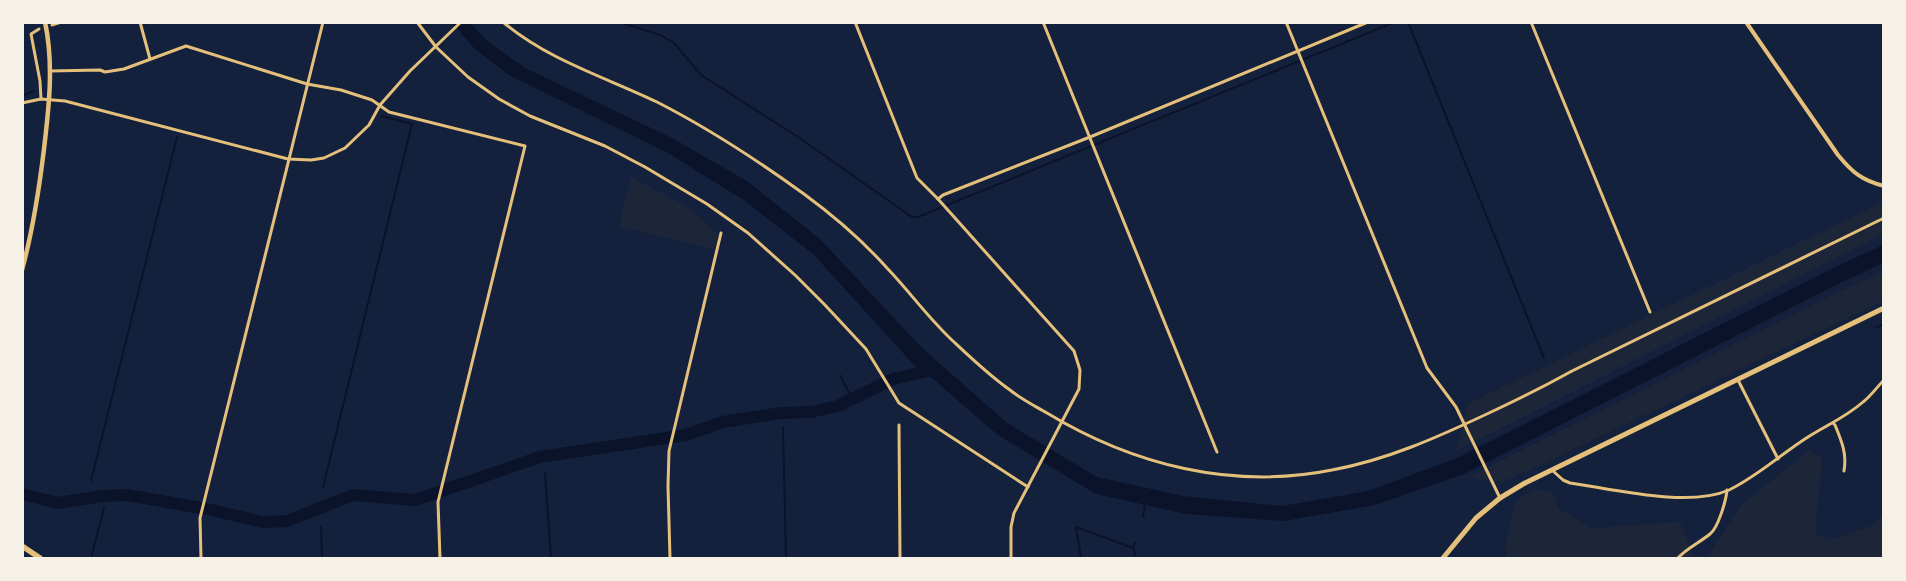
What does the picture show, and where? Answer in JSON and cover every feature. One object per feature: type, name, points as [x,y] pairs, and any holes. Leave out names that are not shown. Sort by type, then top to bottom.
[{"type":"highway","points":[[1443,558],[1476,518],[1500,498],[1551,469],[1884,308]]},
{"type":"highway","points":[[22,546],[40,558]]},
{"type":"main road","points":[[22,270],[30,242],[38,196],[50,99],[50,71],[45,22]]},
{"type":"street","points":[[52,26],[60,22]]},
{"type":"street","points":[[140,22],[150,59]]},
{"type":"street","points":[[201,558],[200,518],[322,22]]},
{"type":"street","points":[[417,22],[436,47],[468,78],[499,99],[530,116],[605,146],[637,162],[707,204],[748,233],[826,304],[866,350],[900,403],[1029,485]]},
{"type":"street","points":[[22,103],[50,99],[288,160],[300,161],[324,158],[345,148],[368,125],[380,105],[410,72],[461,22]]},
{"type":"street","points":[[503,22],[515,32],[547,52],[688,119],[755,160],[799,190],[852,233],[888,268],[910,296],[953,341],[1011,391],[1061,424],[1088,437],[1150,460],[1201,472],[1261,478],[1314,473],[1364,463],[1432,440],[1464,426],[1884,218]]},
{"type":"street","points":[[854,22],[917,178],[1074,351],[1080,370],[1079,390],[1014,513],[1011,527],[1011,558]]},
{"type":"street","points":[[1043,22],[1217,452]]},
{"type":"street","points":[[1286,22],[1427,368],[1456,407],[1500,498]]},
{"type":"street","points":[[938,199],[943,195],[1299,52],[1368,22]]},
{"type":"street","points":[[1532,22],[1650,312]]},
{"type":"street","points":[[1746,22],[1838,155],[1853,173],[1869,182],[1884,186]]},
{"type":"street","points":[[39,29],[31,34],[40,81],[41,99]]},
{"type":"street","points":[[50,71],[100,70],[104,72],[124,69],[186,46],[307,84],[357,95],[372,100],[389,112],[525,146],[442,480],[438,502],[440,558]]},
{"type":"street","points":[[670,558],[668,486],[671,446],[721,233]]},
{"type":"street","points":[[1737,379],[1778,459]]},
{"type":"street","points":[[1551,469],[1563,480],[1570,482],[1669,497],[1688,497],[1727,490],[1746,480],[1808,437],[1833,423],[1865,401],[1884,380]]},
{"type":"street","points":[[1833,423],[1845,450],[1844,471]]},
{"type":"street","points":[[899,425],[900,558]]},
{"type":"street","points":[[1678,558],[1688,548],[1711,533],[1726,501],[1727,490]]},
{"type":"shaded area","points":[[452,23],[470,23],[487,41],[525,68],[672,138],[747,181],[820,239],[920,346],[1007,423],[1097,477],[1183,496],[1282,506],[1368,491],[1457,458],[1831,269],[1883,245],[1883,263],[1464,474],[1375,505],[1284,521],[1186,514],[1096,494],[998,435],[914,365],[813,254],[745,201],[668,153],[509,75],[475,49]]},
{"type":"shaded area","points":[[631,177],[686,206],[718,234],[714,249],[619,227]]},
{"type":"shaded area","points":[[1883,202],[1883,234],[1456,451],[1468,404]]},
{"type":"shaded area","points":[[1883,272],[1883,301],[1500,483],[1469,477],[1841,291]]},
{"type":"shaded area","points":[[1810,450],[1822,459],[1815,533],[1831,540],[1874,525],[1883,513],[1883,558],[1707,558],[1742,504]]},
{"type":"shaded area","points":[[1534,489],[1552,492],[1559,509],[1592,528],[1680,522],[1693,554],[1707,558],[1507,558],[1505,547],[1515,502]]},
{"type":"waterway","points":[[619,22],[660,35],[674,43],[701,75],[798,137],[912,217],[918,217],[1395,22]]},
{"type":"waterway","points":[[1408,22],[1544,358]]},
{"type":"waterway","points":[[22,96],[34,91]]},
{"type":"waterway","points":[[323,487],[412,124],[382,116]]},
{"type":"waterway","points":[[91,481],[177,137]]},
{"type":"waterway","points":[[1877,327],[1884,324]]},
{"type":"waterway","points":[[22,494],[58,503],[102,496],[127,495],[207,509],[263,522],[287,521],[353,495],[415,500],[540,457],[686,435],[723,422],[781,413],[811,412],[838,406],[893,379],[935,369]]},
{"type":"waterway","points":[[840,375],[852,399]]},
{"type":"waterway","points":[[783,427],[786,558]]},
{"type":"waterway","points":[[545,473],[551,558]]},
{"type":"waterway","points":[[1143,517],[1145,504]]},
{"type":"waterway","points":[[91,558],[104,508]]},
{"type":"waterway","points":[[321,527],[322,558]]},
{"type":"waterway","points":[[1081,558],[1076,527],[1133,548]]},
{"type":"waterway","points":[[1135,543],[1133,548],[1136,558]]}]
